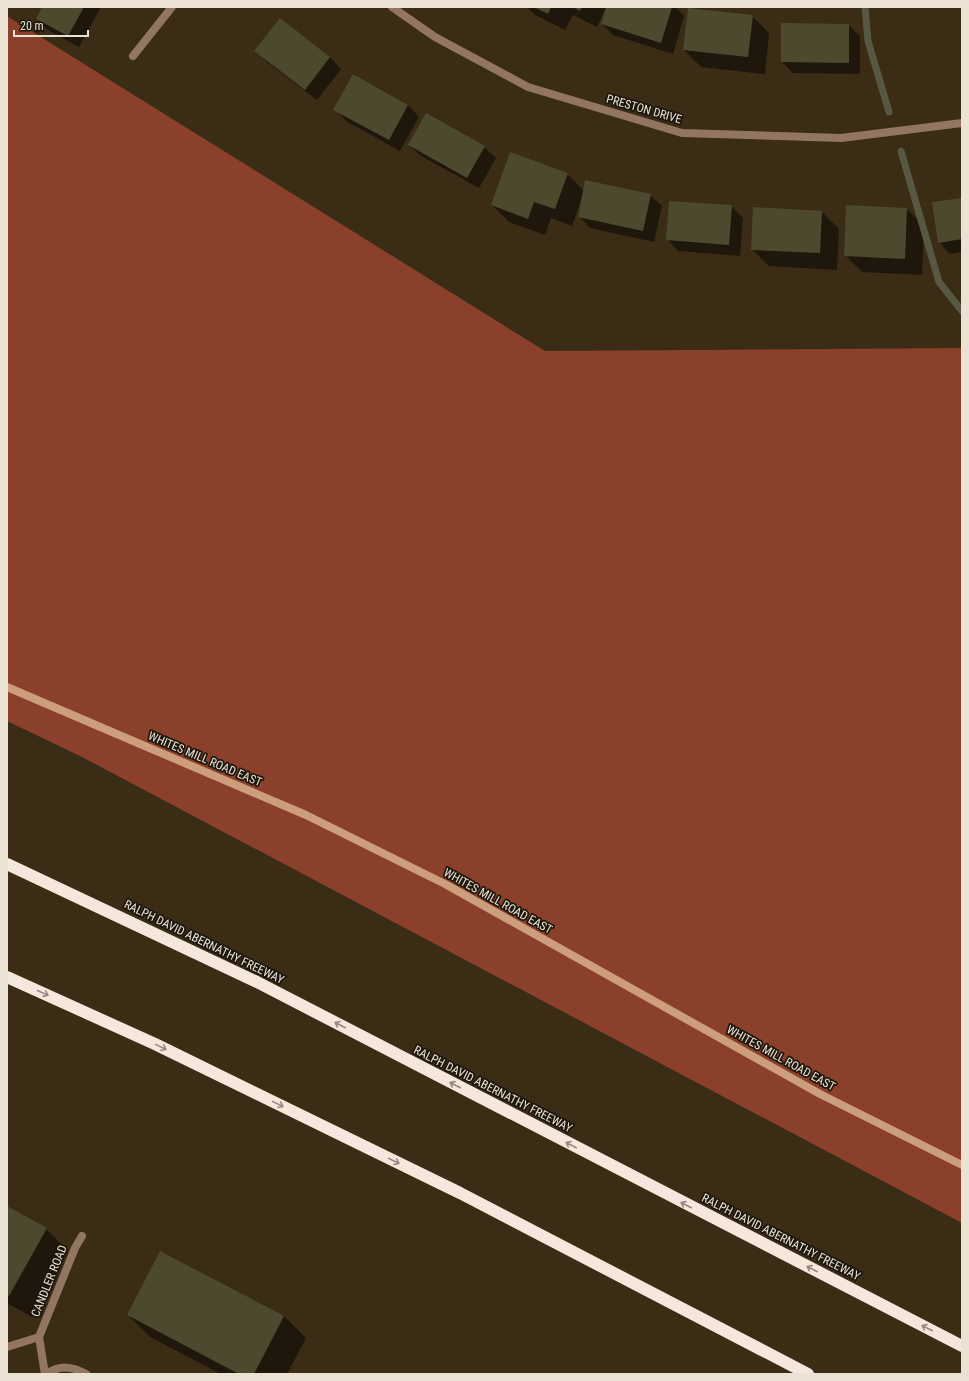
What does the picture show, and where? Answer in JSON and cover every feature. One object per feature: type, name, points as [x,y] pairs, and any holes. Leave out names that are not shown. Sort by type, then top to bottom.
[{"type":"highway","name":"RALPH DAVID ABERNATHY FREEWAY","points":[[7,864],[257,982],[962,1346]]},
{"type":"highway","points":[[7,977],[155,1044],[453,1190],[808,1374]]},
{"type":"street","points":[[133,56],[172,7]]},
{"type":"street","name":"PRESTON DRIVE","points":[[392,7],[435,37],[528,87],[682,133],[840,138],[962,123]]},
{"type":"street","name":"WHITES MILL ROAD EAST","points":[[7,687],[306,815],[445,884],[820,1094],[962,1165]]},
{"type":"street","name":"CANDLER ROAD","points":[[39,1337],[72,1255],[82,1236]]},
{"type":"street","points":[[7,1347],[39,1337],[45,1374],[67,1367],[76,1368],[86,1374]]},
{"type":"shaded area","points":[[7,16],[545,351],[962,348],[962,1223],[82,757],[7,721]]},
{"type":"building","points":[[42,7],[84,7],[68,36],[36,19]]},
{"type":"building","points":[[534,7],[551,7],[548,14]]},
{"type":"building","points":[[573,7],[582,7],[580,11]]},
{"type":"building","points":[[606,7],[672,7],[661,43],[601,24]]},
{"type":"building","points":[[688,8],[753,15],[748,57],[683,50]]},
{"type":"building","points":[[280,18],[330,57],[305,90],[254,51]]},
{"type":"building","points":[[781,23],[849,24],[849,63],[781,62]]},
{"type":"building","points":[[353,74],[408,105],[389,140],[333,110]]},
{"type":"building","points":[[426,113],[485,146],[467,178],[408,145]]},
{"type":"building","points":[[510,152],[568,173],[555,209],[534,202],[528,219],[491,205]]},
{"type":"building","points":[[585,180],[651,194],[643,231],[578,217]]},
{"type":"building","points":[[962,198],[962,239],[938,243],[932,202]]},
{"type":"building","points":[[669,201],[732,205],[729,245],[666,240]]},
{"type":"building","points":[[846,205],[907,208],[905,259],[844,256]]},
{"type":"building","points":[[753,207],[822,211],[820,253],[751,250]]},
{"type":"building","points":[[7,1206],[47,1228],[9,1296],[7,1294]]},
{"type":"building","points":[[160,1251],[284,1316],[254,1374],[239,1374],[127,1315]]},
{"type":"waterway","points":[[865,7],[868,41],[889,112]]},
{"type":"waterway","points":[[901,151],[939,282],[962,311]]}]
